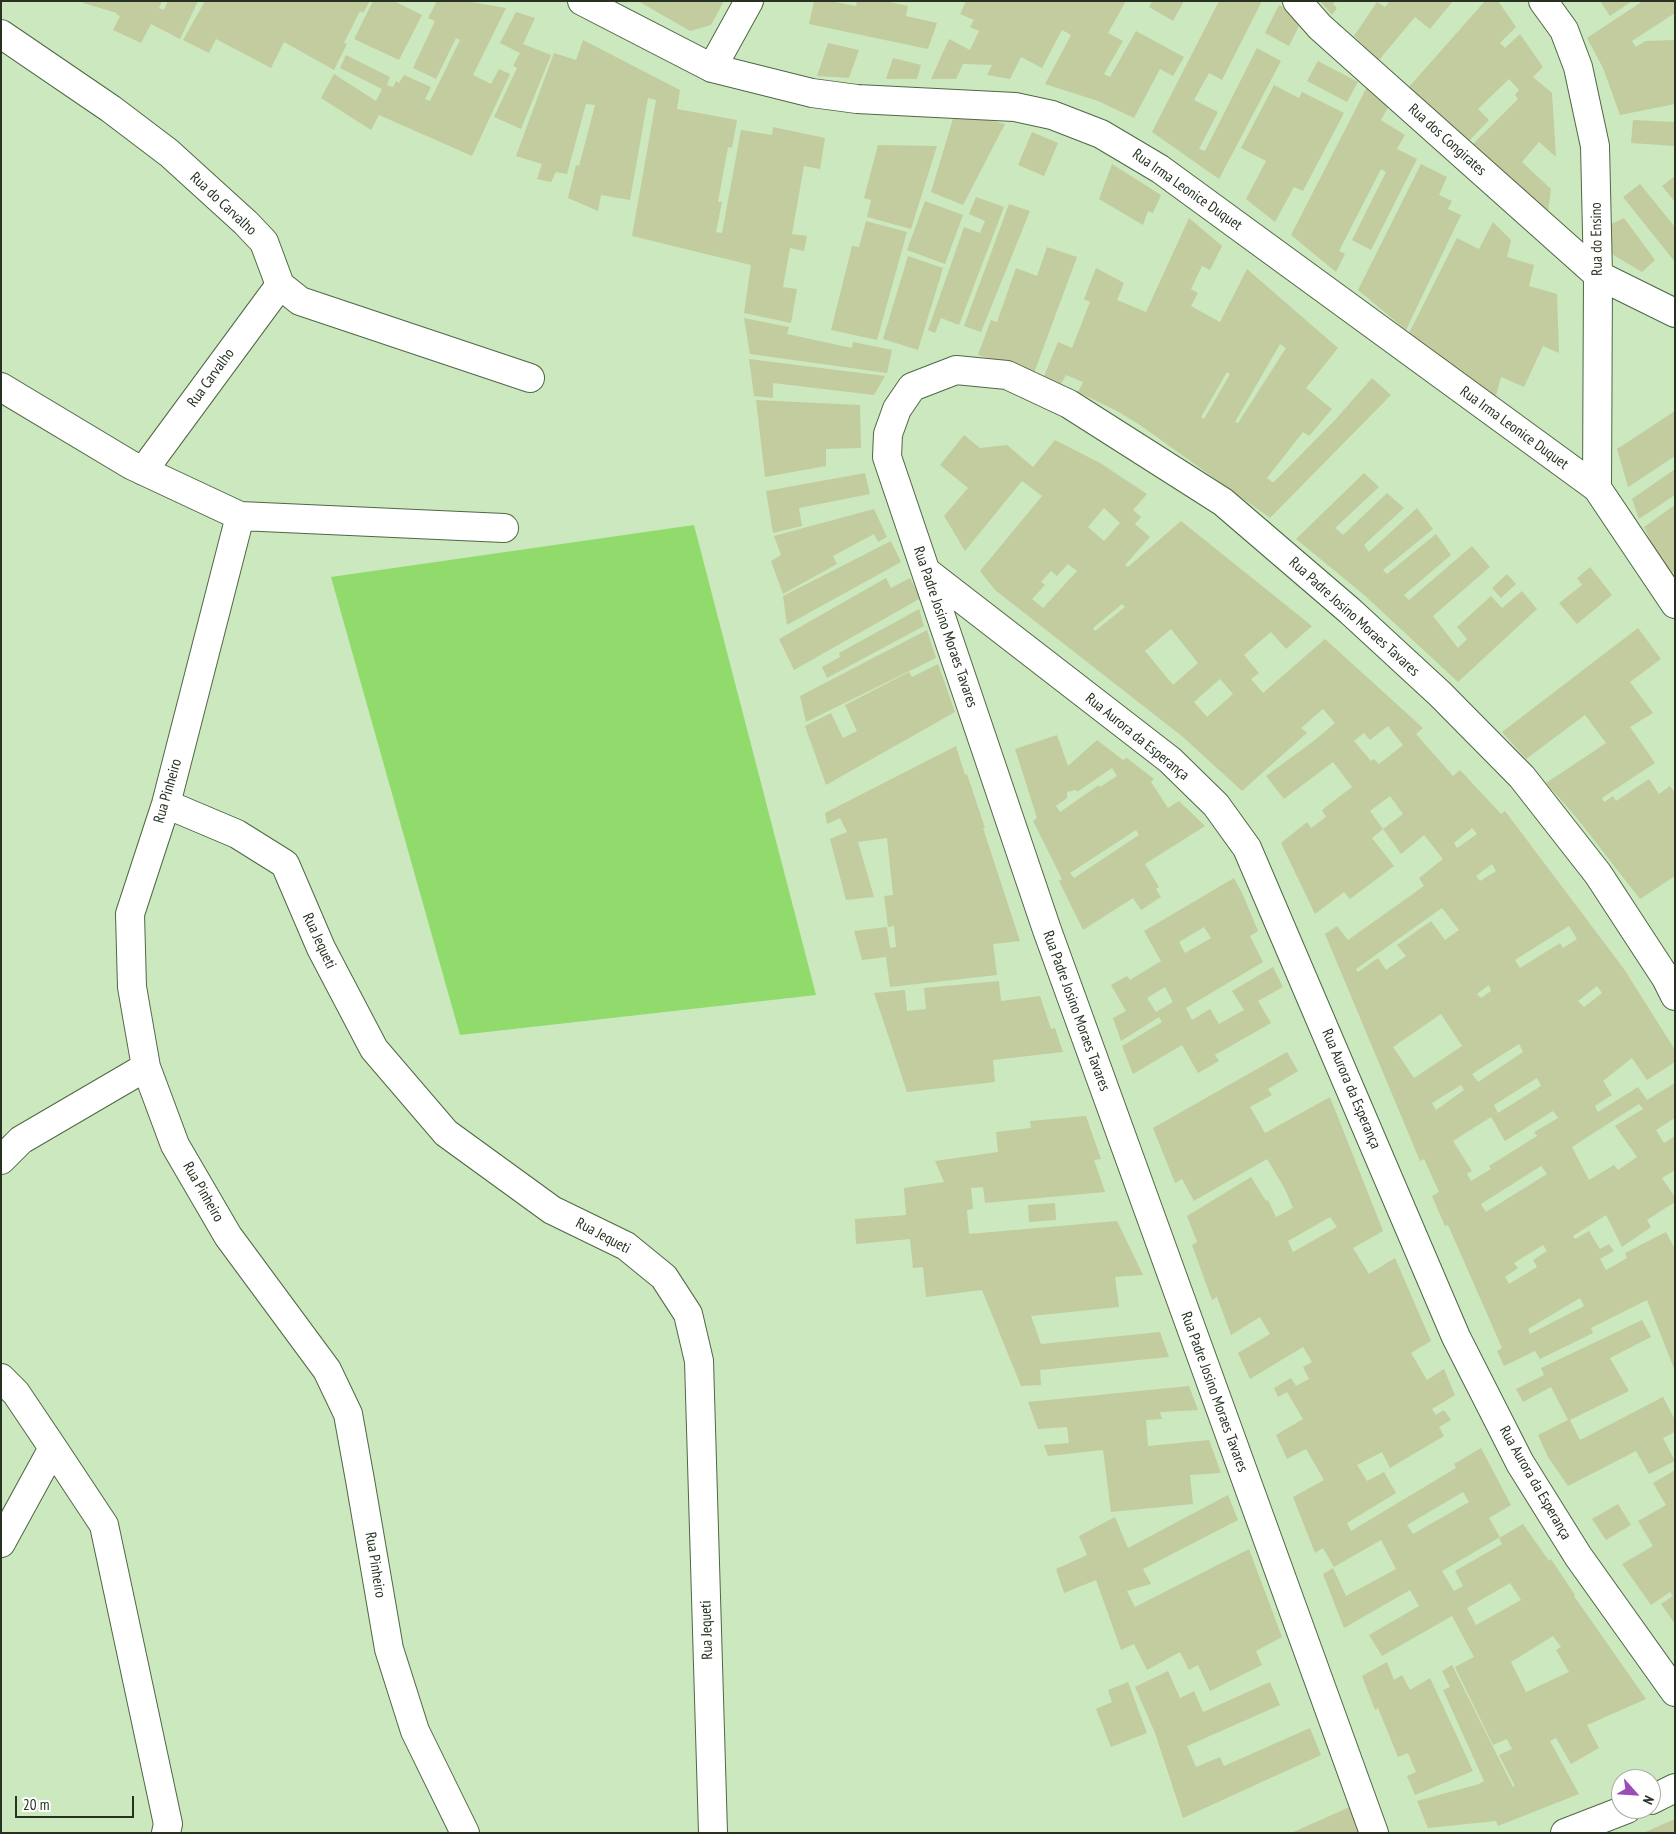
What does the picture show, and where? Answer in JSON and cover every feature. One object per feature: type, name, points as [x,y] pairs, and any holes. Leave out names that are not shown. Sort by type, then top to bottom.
[{"type":"street","name":"Rua Irma Leonice Duquet","points":[[582,1],[712,68],[812,93],[857,99],[1016,107],[1052,115],[1101,134],[1160,169],[1597,488],[1675,604]]},
{"type":"street","points":[[712,68],[749,1]]},
{"type":"street","name":"Rua dos Congirates","points":[[1298,1],[1320,27],[1598,275],[1675,313]]},
{"type":"street","name":"Rua do Ensino","points":[[1543,1],[1564,30],[1578,67],[1595,146],[1598,275],[1597,488]]},
{"type":"street","name":"Rua do Carvalho","points":[[1,34],[111,110],[169,153],[246,223],[264,242],[280,285]]},
{"type":"street","points":[[280,285],[300,301],[530,378]]},
{"type":"street","name":"Rua Carvalho","points":[[143,471],[280,285]]},
{"type":"street","name":"Rua Padre Josino Moraes Tavares","points":[[1374,1833],[1047,930],[887,457],[888,434],[897,409],[912,387],[956,370],[1007,375],[1069,404],[1222,502],[1350,611],[1440,694],[1522,777],[1598,874],[1666,978],[1675,996]]},
{"type":"street","points":[[1,387],[143,471],[240,516],[504,528]]},
{"type":"street","name":"Rua Pinheiro","points":[[240,516],[166,804],[130,914],[132,987],[146,1067],[175,1145],[228,1236],[327,1370],[348,1414],[388,1649],[415,1731],[465,1833]]},
{"type":"street","name":"Rua Aurora da Esperança","points":[[927,572],[1170,760],[1216,805],[1247,848],[1456,1337],[1520,1464],[1578,1556],[1675,1692]]},
{"type":"street","name":"Rua Jequeti","points":[[166,804],[237,834],[285,864],[321,948],[374,1049],[446,1133],[552,1210],[626,1246],[664,1277],[688,1314],[699,1361],[713,1833]]},
{"type":"street","points":[[1,1160],[21,1140],[146,1067]]},
{"type":"street","points":[[1,1378],[16,1394],[104,1525],[168,1824],[166,1833]]},
{"type":"street","points":[[1,1543],[53,1448]]},
{"type":"street","points":[[1661,1795],[1675,1788]]},
{"type":"street","points":[[1565,1833],[1611,1815]]},
{"type":"green space","points":[[694,525],[816,995],[460,1035],[331,577]]},
{"type":"building","points":[[84,1],[162,1],[159,8],[164,10],[168,1],[198,1],[180,39],[151,24],[141,43],[113,30],[120,16],[117,13],[83,3]]},
{"type":"building","points":[[205,1],[370,1],[363,13],[360,11],[344,43],[347,44],[334,70],[284,42],[271,68],[216,39],[209,53],[183,40]]},
{"type":"building","points":[[373,1],[394,1],[422,15],[399,60],[354,39]]},
{"type":"building","points":[[437,1],[465,1],[506,8],[473,75],[491,84],[499,69],[510,74],[472,156],[379,115],[371,130],[321,98],[334,74],[376,101],[382,89],[340,68],[346,55],[390,77],[387,85],[393,87],[396,81],[399,83],[404,75],[431,87],[425,99],[430,101],[460,40],[456,38],[436,79],[413,68],[435,21],[428,18]]},
{"type":"building","points":[[638,1],[724,1],[711,25],[690,31]]},
{"type":"building","points":[[814,1],[830,1],[856,6],[857,1],[885,1],[908,6],[906,16],[937,23],[928,49],[809,24]]},
{"type":"building","points":[[966,1],[1126,1],[1108,33],[1123,41],[1104,74],[1110,77],[1136,31],[1184,57],[1173,76],[1160,69],[1134,118],[1098,101],[1045,84],[1071,35],[1062,30],[1042,68],[1021,57],[1010,79],[987,75],[992,65],[963,64],[956,79],[931,79],[949,39],[970,50],[979,31],[970,27],[974,20],[960,14]]},
{"type":"building","points":[[1152,1],[1184,1],[1173,21],[1149,7]]},
{"type":"building","points":[[1219,1],[1262,1],[1222,80],[1209,73],[1194,100],[1218,112],[1199,149],[1205,151],[1257,48],[1281,61],[1219,179],[1152,132]]},
{"type":"building","points":[[1320,1],[1335,1],[1333,4],[1337,8],[1332,15]]},
{"type":"building","points":[[1390,1],[1453,1],[1430,29],[1415,17],[1379,60],[1354,36],[1377,2],[1385,7]]},
{"type":"building","points":[[1485,1],[1498,1],[1516,27],[1500,43],[1505,48],[1520,34],[1543,67],[1533,77],[1552,93],[1556,157],[1539,142],[1522,162],[1551,189],[1547,219],[1469,148],[1518,99],[1515,95],[1519,90],[1509,79],[1478,109],[1489,120],[1466,144],[1408,88]]},
{"type":"building","points":[[1600,1],[1632,1],[1610,16]]},
{"type":"building","points":[[1643,1],[1675,1],[1675,13],[1632,41],[1636,47],[1645,41],[1675,40],[1675,104],[1620,115],[1603,68],[1587,38]]},
{"type":"building","points":[[1279,5],[1303,18],[1289,46],[1265,33]]},
{"type":"building","points":[[516,12],[535,18],[523,44],[551,55],[521,129],[494,117],[517,68],[513,66],[520,53],[500,43]]},
{"type":"building","points":[[583,40],[680,90],[677,109],[737,120],[732,148],[728,147],[718,202],[722,202],[716,232],[722,233],[741,130],[772,135],[773,127],[825,138],[820,169],[804,166],[792,234],[807,236],[804,251],[790,248],[783,287],[797,289],[791,323],[744,313],[751,265],[632,236],[656,100],[648,98],[630,200],[601,195],[598,211],[568,198],[576,165],[579,166],[595,105],[586,104],[567,174],[556,172],[551,182],[537,179],[542,164],[516,156],[554,53],[576,60]]},
{"type":"building","points":[[828,43],[859,50],[849,78],[817,76]]},
{"type":"building","points":[[893,58],[921,65],[917,79],[886,79]]},
{"type":"building","points":[[1318,61],[1358,82],[1347,102],[1307,81]]},
{"type":"building","points":[[1369,83],[1390,104],[1381,120],[1405,135],[1397,149],[1417,159],[1371,250],[1352,240],[1386,172],[1381,169],[1339,251],[1345,254],[1336,272],[1291,235]]},
{"type":"building","points":[[1274,85],[1299,98],[1302,92],[1344,113],[1303,191],[1294,187],[1275,222],[1246,199],[1266,161],[1241,148]]},
{"type":"building","points":[[955,112],[1005,124],[963,205],[931,192]]},
{"type":"building","points":[[1633,120],[1675,122],[1675,146],[1631,143]]},
{"type":"building","points":[[1032,132],[1058,143],[1044,176],[1018,165]]},
{"type":"building","points":[[878,145],[937,146],[911,229],[867,217],[871,200],[864,198]]},
{"type":"building","points":[[1112,164],[1161,195],[1153,213],[1148,211],[1143,225],[1099,199]]},
{"type":"building","points":[[1421,164],[1447,177],[1439,195],[1452,201],[1448,209],[1461,215],[1406,330],[1358,290]]},
{"type":"building","points":[[1675,176],[1675,202],[1662,186]]},
{"type":"building","points":[[1640,184],[1675,227],[1675,262],[1623,197]]},
{"type":"building","points":[[976,197],[1004,207],[959,325],[941,318],[935,333],[928,330],[964,227],[980,233],[985,221],[969,214]]},
{"type":"building","points":[[925,201],[963,215],[945,264],[907,250]]},
{"type":"building","points":[[1009,204],[1030,211],[981,332],[964,326]]},
{"type":"building","points":[[1189,218],[1222,246],[1210,270],[1202,266],[1191,289],[1198,293],[1191,306],[1220,322],[1247,269],[1338,348],[1306,388],[1332,409],[1309,436],[1303,432],[1267,478],[1272,482],[1335,420],[1372,378],[1391,395],[1270,518],[1140,425],[1117,411],[1078,392],[1083,382],[1066,375],[1061,384],[1044,376],[1058,342],[1072,348],[1090,302],[1084,299],[1096,268],[1124,283],[1117,300],[1146,312]],"holes":[[[1280,344],[1286,348],[1238,423],[1235,422]],[[1227,372],[1230,374],[1204,419],[1201,417]]]},
{"type":"building","points":[[1624,218],[1655,260],[1642,272],[1610,253],[1611,224]]},
{"type":"building","points":[[866,221],[907,232],[877,340],[831,330],[852,246],[859,247]]},
{"type":"building","points":[[1493,222],[1511,240],[1507,257],[1534,265],[1529,286],[1557,294],[1559,353],[1543,346],[1524,387],[1501,377],[1494,403],[1409,333],[1457,238],[1479,249]]},
{"type":"building","points":[[1047,247],[1077,257],[1034,373],[978,355],[991,320],[997,322],[1016,268],[1037,276]]},
{"type":"building","points":[[908,256],[943,268],[918,350],[883,339]]},
{"type":"building","points":[[744,318],[789,327],[787,334],[852,348],[853,342],[892,350],[887,373],[750,354]]},
{"type":"building","points":[[749,359],[885,376],[874,395],[773,383],[773,398],[754,396]]},
{"type":"building","points":[[756,400],[860,405],[861,448],[826,449],[826,466],[765,477]]},
{"type":"building","points":[[1675,411],[1675,456],[1628,487],[1617,449]]},
{"type":"building","points":[[964,435],[980,448],[1007,445],[1033,467],[1055,440],[1100,463],[1147,494],[1133,510],[1141,517],[1135,524],[1150,537],[1125,565],[1128,567],[1181,521],[1312,626],[1286,649],[1271,632],[1244,655],[1259,673],[1251,679],[1263,693],[1325,639],[1423,728],[1416,734],[1453,776],[1460,770],[1501,814],[1505,811],[1624,969],[1675,1050],[1675,1062],[1647,1080],[1632,1058],[1603,1081],[1612,1095],[1595,1106],[1598,1112],[1638,1087],[1647,1100],[1675,1083],[1675,1118],[1656,1130],[1664,1143],[1675,1136],[1675,1170],[1662,1178],[1675,1197],[1675,1202],[1647,1220],[1651,1227],[1622,1247],[1606,1215],[1573,1236],[1575,1239],[1589,1231],[1600,1249],[1609,1244],[1614,1251],[1600,1259],[1606,1270],[1627,1258],[1625,1253],[1666,1232],[1675,1249],[1675,1371],[1647,1300],[1591,1328],[1593,1333],[1540,1359],[1535,1351],[1504,1366],[1497,1351],[1502,1348],[1448,1225],[1445,1226],[1432,1196],[1439,1192],[1424,1159],[1420,1161],[1325,934],[1337,926],[1348,940],[1424,886],[1419,878],[1443,859],[1424,835],[1401,854],[1383,829],[1372,838],[1394,866],[1350,899],[1344,892],[1315,914],[1281,843],[1307,822],[1311,828],[1326,817],[1322,810],[1352,787],[1333,762],[1284,799],[1266,776],[1335,723],[1323,709],[1301,728],[1307,733],[1242,791],[1183,737],[995,590],[980,571],[1042,496],[1022,481],[965,551],[944,516],[968,488],[940,465]],"holes":[[[1104,508],[1120,523],[1104,541],[1088,527]],[[1068,564],[1077,571],[1043,608],[1032,599],[1045,585],[1041,582],[1051,571],[1057,576]],[[1122,604],[1125,607],[1095,631],[1093,628]],[[1171,629],[1198,663],[1173,685],[1145,651]],[[1220,679],[1233,694],[1207,717],[1194,702]],[[1388,726],[1403,745],[1379,764],[1374,759],[1371,761],[1354,741],[1364,733],[1370,740]],[[1390,796],[1403,814],[1383,829],[1370,811]],[[1472,828],[1477,834],[1457,848],[1454,843]],[[1492,864],[1496,871],[1480,881],[1476,876]],[[1442,908],[1459,930],[1445,940],[1431,921],[1397,945],[1406,956],[1386,970],[1378,958],[1358,972],[1356,969]],[[1569,926],[1577,939],[1563,948],[1560,943],[1520,968],[1515,960]],[[1489,985],[1491,991],[1481,998],[1477,994]],[[1597,986],[1602,993],[1584,1007],[1578,1001]],[[1441,1014],[1462,1046],[1414,1078],[1393,1047]],[[1519,1044],[1523,1052],[1478,1082],[1472,1074]],[[1537,1078],[1541,1086],[1498,1113],[1494,1105]],[[1461,1085],[1464,1090],[1436,1110],[1432,1103]],[[1639,1104],[1643,1109],[1615,1126],[1637,1157],[1618,1170],[1614,1165],[1589,1180],[1572,1147]],[[1553,1111],[1558,1118],[1534,1132],[1537,1136],[1489,1166],[1491,1169],[1471,1181],[1467,1174],[1472,1171],[1453,1141],[1491,1117],[1505,1141]],[[1541,1166],[1547,1174],[1486,1212],[1481,1204]],[[1543,1245],[1547,1251],[1533,1260],[1537,1267],[1509,1284],[1505,1277],[1518,1268],[1514,1263]],[[1580,1298],[1584,1306],[1530,1334],[1528,1329]]]},
{"type":"building","points":[[1675,469],[1675,495],[1639,519],[1632,499]]},
{"type":"building","points":[[865,473],[870,494],[799,508],[802,526],[773,533],[766,491]]},
{"type":"building","points":[[1364,473],[1379,487],[1335,528],[1343,535],[1387,493],[1404,508],[1364,545],[1369,552],[1417,508],[1433,529],[1383,570],[1387,574],[1436,534],[1451,555],[1404,595],[1409,600],[1472,546],[1490,567],[1433,616],[1458,648],[1467,639],[1457,627],[1491,596],[1502,608],[1522,591],[1537,609],[1458,682],[1363,594],[1296,539]]},
{"type":"building","points":[[1675,505],[1675,571],[1672,573],[1657,554],[1644,527]]},
{"type":"building","points":[[874,509],[887,537],[878,542],[874,534],[833,556],[837,564],[783,594],[771,561],[781,555],[774,536]]},
{"type":"building","points":[[891,541],[901,562],[787,625],[783,596]]},
{"type":"building","points":[[1590,567],[1612,595],[1577,624],[1559,603],[1582,585],[1577,578]]},
{"type":"building","points":[[1507,574],[1516,584],[1501,598],[1492,588]]},
{"type":"building","points":[[886,578],[891,588],[910,578],[921,598],[794,670],[779,639]]},
{"type":"building","points":[[919,609],[924,626],[827,678],[822,667],[840,657],[839,653]]},
{"type":"building","points":[[1638,628],[1661,659],[1630,682],[1653,713],[1630,727],[1655,763],[1602,798],[1604,802],[1613,796],[1616,801],[1649,779],[1659,794],[1670,786],[1675,793],[1675,876],[1640,899],[1576,817],[1546,783],[1606,743],[1585,715],[1526,759],[1502,732]]},
{"type":"building","points":[[927,630],[936,658],[806,722],[800,696]]},
{"type":"building","points":[[938,664],[955,712],[826,785],[805,726],[831,713],[843,738],[857,731],[845,705],[909,672],[912,677]]},
{"type":"building","points":[[1057,735],[1068,766],[1097,740],[1123,760],[1127,758],[1154,779],[1151,782],[1168,808],[1179,801],[1205,826],[1145,864],[1159,887],[1156,889],[1161,897],[1141,910],[1133,898],[1083,930],[1059,881],[1062,879],[1033,821],[1037,818],[1015,749]],"holes":[[[1112,768],[1117,776],[1100,787],[1099,785],[1060,812],[1056,806],[1067,798],[1067,792],[1076,790],[1077,792]],[[1136,830],[1139,835],[1074,878],[1070,873]]]},
{"type":"building","points":[[956,746],[985,828],[983,828],[1020,941],[993,944],[997,975],[890,987],[886,957],[862,960],[854,931],[887,927],[890,948],[896,947],[894,926],[888,927],[884,896],[893,895],[887,838],[858,842],[874,897],[846,900],[830,839],[847,832],[840,818],[827,824],[825,813]]},
{"type":"building","points":[[1234,878],[1258,931],[1250,936],[1263,962],[1186,1008],[1192,1020],[1210,1009],[1219,1024],[1244,1010],[1232,991],[1273,967],[1283,987],[1258,1001],[1271,1023],[1215,1055],[1219,1061],[1198,1073],[1182,1045],[1133,1074],[1122,1046],[1162,1022],[1159,1017],[1121,1041],[1113,1018],[1126,1011],[1111,985],[1127,976],[1130,980],[1161,961],[1144,931]],"holes":[[[1204,927],[1211,938],[1185,953],[1179,942]],[[1165,987],[1173,1002],[1156,1012],[1147,998]]]},
{"type":"building","points":[[999,981],[1001,1001],[1040,996],[1051,1029],[1055,1028],[1063,1052],[993,1060],[995,1082],[907,1092],[874,993],[905,990],[907,1011],[926,1009],[924,988]]},
{"type":"building","points":[[1287,1052],[1298,1071],[1268,1089],[1272,1095],[1250,1107],[1265,1133],[1330,1097],[1383,1231],[1353,1248],[1369,1274],[1395,1258],[1431,1341],[1411,1353],[1427,1380],[1444,1369],[1455,1395],[1432,1409],[1436,1415],[1444,1410],[1451,1420],[1439,1427],[1444,1436],[1390,1468],[1382,1452],[1357,1465],[1367,1481],[1384,1472],[1396,1493],[1347,1523],[1351,1531],[1456,1468],[1454,1464],[1481,1448],[1511,1505],[1489,1518],[1500,1537],[1442,1571],[1454,1591],[1463,1586],[1455,1571],[1502,1544],[1499,1538],[1523,1524],[1549,1561],[1551,1559],[1574,1596],[1646,1699],[1587,1725],[1599,1748],[1571,1764],[1556,1738],[1550,1741],[1579,1794],[1498,1826],[1496,1821],[1428,1828],[1417,1801],[1484,1781],[1443,1690],[1450,1687],[1442,1671],[1452,1665],[1513,1787],[1515,1786],[1499,1755],[1512,1749],[1507,1739],[1493,1745],[1455,1667],[1474,1657],[1452,1616],[1382,1656],[1369,1635],[1419,1606],[1410,1590],[1344,1628],[1323,1574],[1333,1568],[1346,1596],[1396,1569],[1381,1540],[1334,1567],[1323,1548],[1315,1553],[1293,1497],[1324,1480],[1306,1449],[1287,1459],[1276,1435],[1303,1419],[1287,1392],[1278,1397],[1274,1388],[1291,1378],[1296,1386],[1309,1379],[1303,1367],[1312,1362],[1303,1347],[1250,1379],[1238,1353],[1270,1334],[1260,1317],[1231,1335],[1217,1297],[1212,1300],[1192,1245],[1197,1242],[1187,1216],[1251,1177],[1266,1201],[1268,1200],[1276,1217],[1293,1208],[1285,1189],[1267,1159],[1194,1201],[1182,1179],[1175,1183],[1153,1128]],"holes":[[[1330,1217],[1337,1227],[1293,1252],[1288,1241]],[[1463,1492],[1469,1502],[1413,1534],[1407,1525]],[[1510,1583],[1521,1600],[1476,1625],[1467,1608]],[[1553,1636],[1561,1647],[1556,1650],[1569,1672],[1526,1692],[1511,1662]]]},
{"type":"building","points":[[1086,1116],[1101,1159],[1094,1160],[1105,1192],[985,1203],[983,1187],[971,1188],[973,1209],[967,1210],[969,1234],[1117,1221],[1143,1275],[1115,1277],[1119,1307],[1031,1316],[1041,1344],[1160,1332],[1169,1357],[1040,1370],[1041,1385],[1021,1386],[982,1290],[926,1297],[923,1267],[913,1268],[910,1239],[856,1244],[855,1219],[906,1215],[904,1188],[944,1182],[935,1161],[998,1152],[996,1132],[1031,1128],[1030,1121]]},
{"type":"building","points":[[1055,1203],[1056,1220],[1029,1222],[1028,1205]]},
{"type":"building","points":[[1642,1320],[1651,1337],[1610,1358],[1629,1391],[1570,1420],[1580,1440],[1663,1397],[1675,1420],[1675,1432],[1663,1438],[1675,1461],[1649,1474],[1636,1451],[1568,1486],[1548,1457],[1538,1435],[1568,1420],[1551,1387],[1523,1402],[1516,1389],[1544,1375],[1541,1368]]},
{"type":"building","points":[[1189,1386],[1198,1410],[1160,1412],[1162,1419],[1146,1420],[1148,1446],[1209,1440],[1221,1473],[1190,1475],[1193,1504],[1111,1512],[1103,1450],[1048,1456],[1044,1445],[1069,1443],[1067,1427],[1038,1429],[1028,1402]]},
{"type":"building","points":[[1675,1470],[1675,1624],[1661,1604],[1673,1596],[1670,1592],[1651,1605],[1622,1564],[1653,1546],[1638,1521],[1666,1505],[1653,1483]]},
{"type":"building","points":[[1228,1495],[1238,1520],[1143,1569],[1151,1584],[1127,1591],[1135,1607],[1249,1549],[1282,1637],[1256,1651],[1262,1665],[1210,1691],[1198,1665],[1189,1670],[1180,1652],[1147,1670],[1134,1644],[1121,1650],[1096,1580],[1064,1593],[1056,1569],[1087,1555],[1079,1536],[1115,1517],[1128,1548]]},
{"type":"building","points":[[1618,1504],[1631,1525],[1606,1540],[1592,1519]]},
{"type":"building","points":[[1387,1662],[1394,1680],[1402,1675],[1410,1690],[1430,1678],[1473,1771],[1415,1795],[1407,1776],[1416,1772],[1408,1753],[1398,1757],[1378,1708],[1375,1710],[1362,1676]]},
{"type":"building","points":[[1168,1671],[1180,1698],[1194,1691],[1203,1712],[1270,1682],[1280,1705],[1187,1746],[1196,1767],[1220,1757],[1224,1766],[1310,1728],[1321,1755],[1183,1818],[1155,1733],[1135,1687]]},
{"type":"building","points":[[1128,1682],[1147,1733],[1111,1747],[1096,1709],[1112,1702],[1108,1690]]},
{"type":"building","points":[[1352,1806],[1360,1833],[1291,1833],[1343,1810]]},
{"type":"building","points":[[1675,1819],[1675,1833],[1643,1833]]}]
